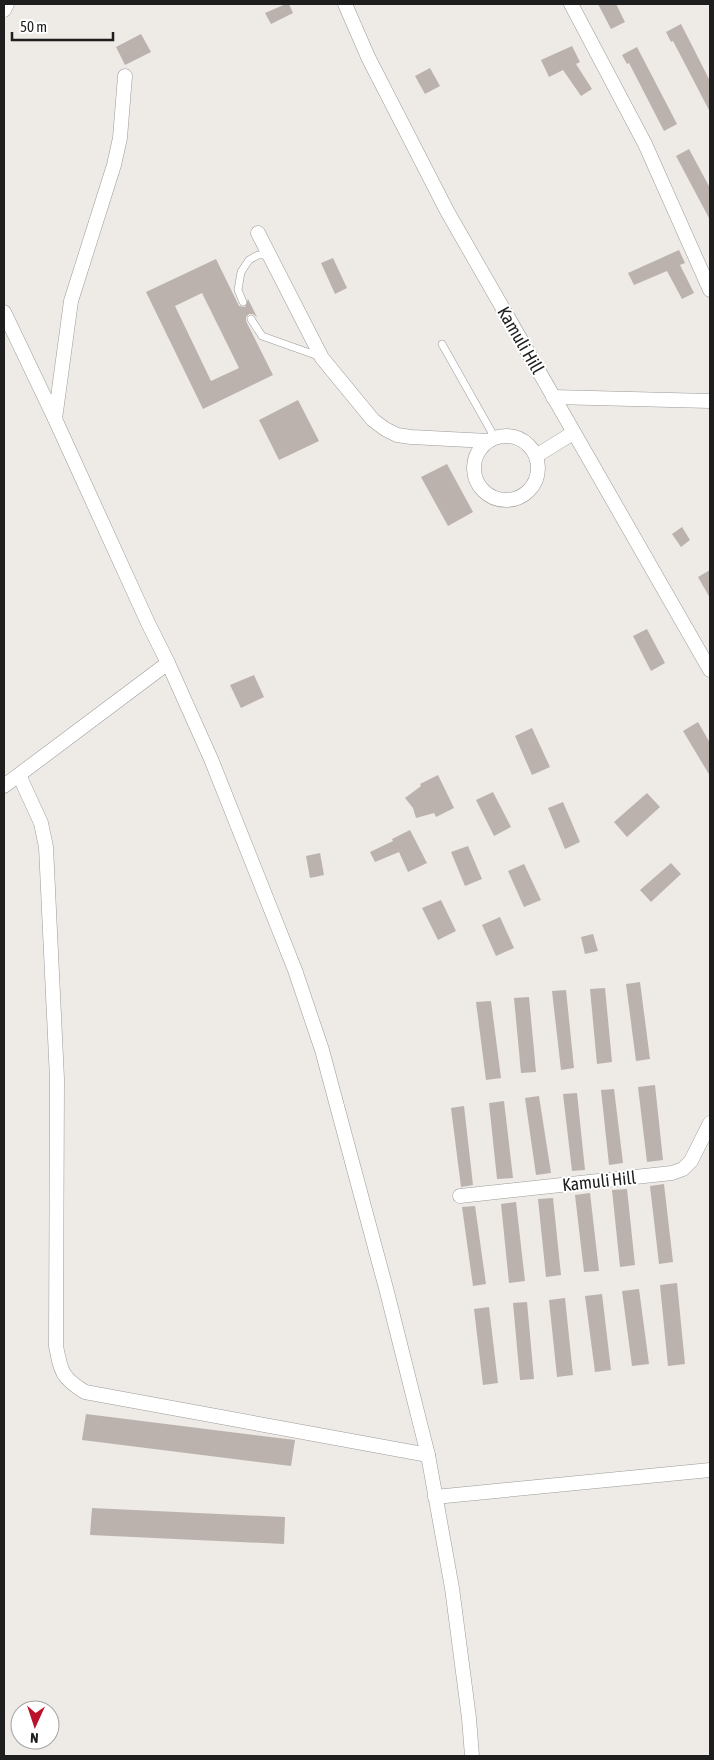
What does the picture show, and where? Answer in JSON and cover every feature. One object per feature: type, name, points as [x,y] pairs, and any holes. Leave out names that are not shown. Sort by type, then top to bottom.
[{"type":"street","points":[[4,10],[7,4]]},
{"type":"street","name":"Kamuli Hill","points":[[345,4],[368,57],[447,211],[710,670]]},
{"type":"street","points":[[571,4],[645,144],[710,290]]},
{"type":"street","points":[[55,419],[72,302],[114,166],[120,138],[124,76]]},
{"type":"street","points":[[258,233],[322,358],[373,420],[397,435],[411,437],[492,440],[504,436],[520,439],[532,449],[538,463],[537,478],[530,491],[517,499],[502,500],[494,498],[488,495],[478,484],[474,469],[478,453],[492,440]]},
{"type":"street","points":[[4,312],[168,662],[211,759],[295,970],[322,1050],[390,1300],[428,1455],[452,1588],[469,1718],[472,1756]]},
{"type":"street","points":[[553,397],[710,401]]},
{"type":"street","points":[[536,456],[573,433]]},
{"type":"street","points":[[4,786],[168,662]]},
{"type":"street","points":[[19,775],[41,823],[46,846],[57,1079],[56,1346],[61,1369],[69,1383],[85,1392],[428,1455]]},
{"type":"street","name":"Kamuli Hill","points":[[460,1196],[672,1173],[683,1169],[690,1161],[710,1123]]},
{"type":"street","points":[[435,1497],[710,1470]]},
{"type":"lane","points":[[243,302],[238,290],[241,272],[249,260],[258,255],[269,255]]},
{"type":"lane","points":[[251,319],[262,336],[322,358]]},
{"type":"lane","points":[[442,344],[492,440]]},
{"type":"building","points":[[289,4],[293,13],[271,24],[265,13]]},
{"type":"building","points":[[598,4],[616,4],[625,22],[611,29]]},
{"type":"building","points":[[681,24],[710,81],[710,112],[673,41],[671,42],[666,32]]},
{"type":"building","points":[[141,34],[151,52],[125,65],[116,47]]},
{"type":"building","points":[[572,46],[580,62],[576,64],[592,89],[581,96],[563,70],[549,77],[541,60]]},
{"type":"building","points":[[637,47],[677,124],[664,131],[629,63],[627,64],[622,55]]},
{"type":"building","points":[[430,68],[440,86],[425,94],[415,76]]},
{"type":"building","points":[[689,149],[710,188],[710,220],[676,156]]},
{"type":"building","points":[[679,250],[685,263],[680,265],[694,293],[682,299],[667,271],[634,285],[628,273]]},
{"type":"building","points":[[333,258],[347,288],[335,294],[321,263]]},
{"type":"building","points":[[216,259],[239,306],[245,307],[248,299],[257,317],[249,314],[246,317],[246,321],[273,375],[203,409],[146,292]],"holes":[[[202,293],[239,368],[211,381],[175,306]]]},
{"type":"building","points":[[298,400],[319,441],[279,460],[259,420]]},
{"type":"building","points":[[447,464],[473,512],[448,526],[421,477]]},
{"type":"building","points":[[682,527],[690,540],[681,547],[672,534]]},
{"type":"building","points":[[710,570],[710,598],[698,577]]},
{"type":"building","points":[[647,629],[665,663],[651,671],[633,636]]},
{"type":"building","points":[[254,675],[264,697],[241,708],[230,685]]},
{"type":"building","points":[[698,722],[710,743],[710,776],[683,731]]},
{"type":"building","points":[[532,728],[550,767],[532,775],[515,736]]},
{"type":"building","points":[[438,775],[454,808],[436,817],[434,813],[416,818],[413,808],[405,798],[421,786],[420,784]]},
{"type":"building","points":[[493,792],[511,827],[494,836],[476,800]]},
{"type":"building","points":[[647,793],[660,807],[627,837],[614,822]]},
{"type":"building","points":[[563,802],[580,842],[565,849],[548,808]]},
{"type":"building","points":[[410,830],[427,863],[408,872],[399,852],[375,862],[370,852]]},
{"type":"building","points":[[468,846],[482,879],[465,886],[451,852]]},
{"type":"building","points":[[320,853],[324,875],[310,878],[306,856]]},
{"type":"building","points":[[671,863],[681,874],[651,902],[640,890]]},
{"type":"building","points":[[524,864],[541,900],[524,907],[508,871]]},
{"type":"building","points":[[441,900],[456,931],[438,940],[422,908]]},
{"type":"building","points":[[500,917],[514,948],[496,956],[482,925]]},
{"type":"building","points":[[593,934],[598,951],[585,954],[581,937]]},
{"type":"building","points":[[640,982],[650,1059],[636,1061],[626,984]]},
{"type":"building","points":[[605,988],[612,1062],[597,1064],[590,989]]},
{"type":"building","points":[[566,990],[574,1068],[561,1070],[552,991]]},
{"type":"building","points":[[529,997],[536,1072],[521,1073],[514,998]]},
{"type":"building","points":[[491,1001],[501,1078],[486,1080],[476,1002]]},
{"type":"building","points":[[655,1085],[663,1160],[647,1162],[638,1087]]},
{"type":"building","points":[[614,1089],[623,1163],[609,1165],[601,1090]]},
{"type":"building","points":[[577,1093],[585,1170],[572,1171],[563,1094]]},
{"type":"building","points":[[539,1096],[551,1173],[536,1175],[525,1098]]},
{"type":"building","points":[[504,1101],[513,1178],[497,1179],[489,1103]]},
{"type":"building","points":[[464,1106],[473,1185],[461,1187],[451,1108]]},
{"type":"building","points":[[664,1184],[673,1262],[659,1264],[650,1186]]},
{"type":"building","points":[[627,1189],[635,1265],[620,1267],[612,1190]]},
{"type":"building","points":[[590,1193],[599,1271],[584,1272],[575,1195]]},
{"type":"building","points":[[553,1198],[561,1275],[546,1277],[538,1199]]},
{"type":"building","points":[[516,1202],[525,1281],[509,1283],[501,1204]]},
{"type":"building","points":[[475,1206],[486,1284],[473,1286],[462,1207]]},
{"type":"building","points":[[677,1283],[685,1364],[668,1366],[660,1285]]},
{"type":"building","points":[[639,1289],[649,1364],[632,1366],[622,1291]]},
{"type":"building","points":[[602,1294],[611,1370],[595,1372],[585,1296]]},
{"type":"building","points":[[565,1298],[573,1375],[557,1377],[549,1300]]},
{"type":"building","points":[[527,1302],[534,1379],[520,1380],[513,1303]]},
{"type":"building","points":[[489,1307],[498,1383],[483,1385],[474,1309]]},
{"type":"building","points":[[86,1414],[295,1440],[291,1466],[82,1440]]},
{"type":"building","points":[[92,1508],[285,1517],[284,1544],[90,1535]]}]
